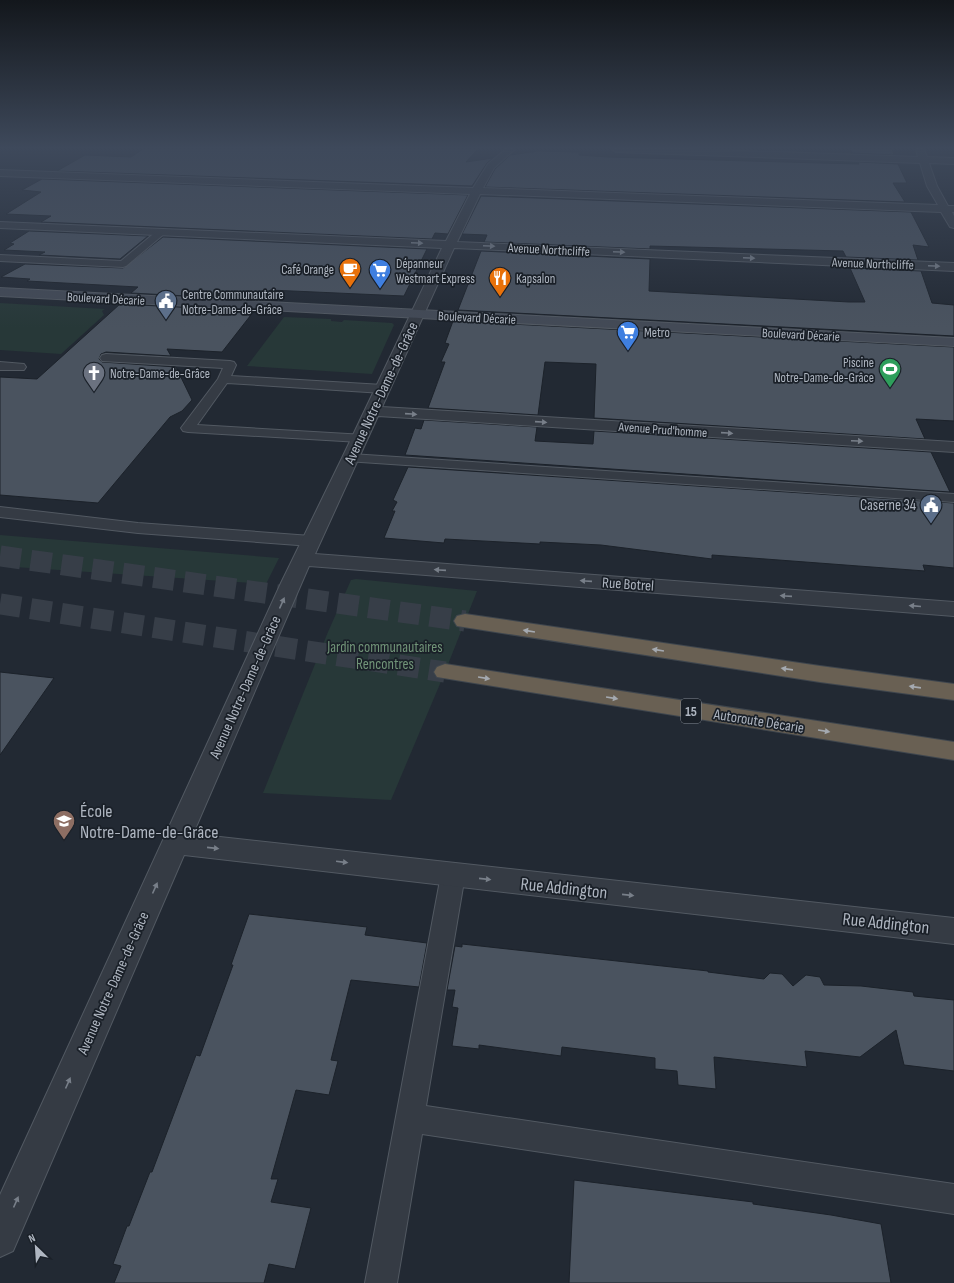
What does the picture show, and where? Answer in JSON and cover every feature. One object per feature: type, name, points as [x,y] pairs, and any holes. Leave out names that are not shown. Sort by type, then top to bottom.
[{"type":"highway","points":[[465,621],[804,672],[954,692]]},
{"type":"highway","name":"Autoroute Décarie","points":[[446,672],[948,750]]},
{"type":"main road","name":"Boulevard Décarie","points":[[0,292],[954,342]]},
{"type":"street","name":"Avenue Notre-Dame-de-Grâce","points":[[0,1238],[174,843],[306,550],[356,448],[417,314],[468,209]]},
{"type":"street","points":[[950,209],[954,225]]},
{"type":"street","name":"Avenue Northcliffe","points":[[0,225],[954,267]]},
{"type":"street","name":"Avenue Prud'homme","points":[[378,400],[954,447]]},
{"type":"street","name":"Rue Botrel","points":[[306,550],[954,609]]},
{"type":"street","name":"Rue Addington","points":[[174,843],[954,931]]},
{"type":"lane","points":[[0,258],[123,264],[161,232]]},
{"type":"lane","points":[[106,358],[230,365],[224,379],[188,428],[356,448],[954,498]]},
{"type":"lane","points":[[0,366],[20,367]]},
{"type":"lane","points":[[224,379],[378,400]]},
{"type":"lane","points":[[0,512],[306,550]]},
{"type":"lane","points":[[381,1283],[453,875]]},
{"type":"lane","points":[[410,1118],[954,1198]]},
{"type":"green space","points":[[0,303],[105,309],[102,311],[104,315],[61,354],[0,350]]},
{"type":"green space","points":[[284,317],[331,319],[331,321],[342,322],[344,320],[392,323],[394,325],[372,374],[247,366]]},
{"type":"green space","points":[[0,535],[279,558],[266,584],[0,566]]},
{"type":"green space","name":"Jardin communautaires Rencontres","points":[[356,579],[477,591],[445,672],[391,800],[263,793],[328,632],[351,580]]},
{"type":"building","points":[[14,209],[461,209],[448,234],[435,233],[432,239],[41,222],[51,216],[6,214]]},
{"type":"building","points":[[475,209],[827,209],[911,212],[929,247],[913,245],[918,260],[846,257],[843,251],[650,246],[650,249],[484,242],[487,235],[462,234]]},
{"type":"building","points":[[29,231],[148,236],[120,259],[39,255],[45,252],[4,250],[14,244],[10,243]]},
{"type":"building","points":[[163,237],[427,249],[404,296],[270,290],[262,300],[131,293],[138,287],[27,281],[30,279],[1,277],[25,264],[123,268]]},
{"type":"building","points":[[481,251],[650,259],[649,291],[849,302],[865,302],[850,268],[921,271],[932,303],[954,305],[954,336],[458,310]]},
{"type":"building","points":[[120,304],[254,311],[222,352],[167,349],[171,356],[106,352],[101,354],[99,359],[102,362],[176,367],[192,400],[182,411],[170,417],[98,503],[0,495],[0,377],[37,379]]},
{"type":"building","points":[[453,321],[954,347],[954,421],[916,419],[925,439],[594,418],[596,364],[545,362],[538,415],[428,408],[445,362],[441,362],[449,344],[445,343]]},
{"type":"building","points":[[424,420],[537,427],[535,441],[593,444],[594,431],[931,452],[950,492],[405,455],[415,428],[421,429]]},
{"type":"building","points":[[408,467],[954,503],[954,568],[923,565],[925,571],[712,555],[712,559],[601,545],[540,542],[540,544],[445,539],[444,543],[384,538],[395,511],[392,511],[397,502],[393,500]]},
{"type":"building","points":[[0,672],[54,678],[0,755]]},
{"type":"building","points":[[249,914],[367,927],[365,935],[427,943],[419,987],[351,980],[331,1060],[338,1061],[329,1095],[296,1090],[271,1179],[278,1179],[271,1202],[311,1208],[295,1269],[269,1264],[264,1283],[114,1283],[121,1266],[113,1264],[127,1226],[129,1226],[150,1172],[152,1172],[196,1055],[200,1056],[233,965],[231,965]]},
{"type":"building","points":[[462,944],[708,971],[764,979],[770,973],[782,974],[793,986],[806,975],[820,977],[824,985],[861,986],[913,992],[914,996],[954,1000],[954,1071],[904,1065],[896,1030],[860,1057],[805,1051],[807,1067],[714,1057],[716,1089],[678,1085],[677,1071],[655,1069],[655,1058],[562,1047],[561,1056],[479,1045],[479,1049],[452,1046],[458,1008],[452,1007],[455,990],[447,990],[455,946],[462,947]]},
{"type":"building","points":[[574,1180],[753,1202],[753,1204],[881,1224],[891,1283],[569,1283]]},
{"type":"tunnel","points":[[0,556],[465,621]]},
{"type":"tunnel","points":[[0,604],[445,672]]},
{"type":"place","name":"Café Orange","points":[[350,288]]},
{"type":"place","name":"Dépanneur Westmart Express","points":[[380,290]]},
{"type":"place","name":"Kapsalon","points":[[500,298]]},
{"type":"place","name":"Centre Communautaire Notre-Dame-de-Grâce","points":[[166,320]]},
{"type":"place","name":"Metro","points":[[628,352]]},
{"type":"place","name":"Piscine Notre-Dame-de-Grâce","points":[[890,388]]},
{"type":"place","name":"Notre-Dame-de-Grâce","points":[[94,392]]},
{"type":"place","name":"Caserne 34","points":[[931,524]]},
{"type":"place","name":"École Notre-Dame-de-Grâce","points":[[64,840]]}]
